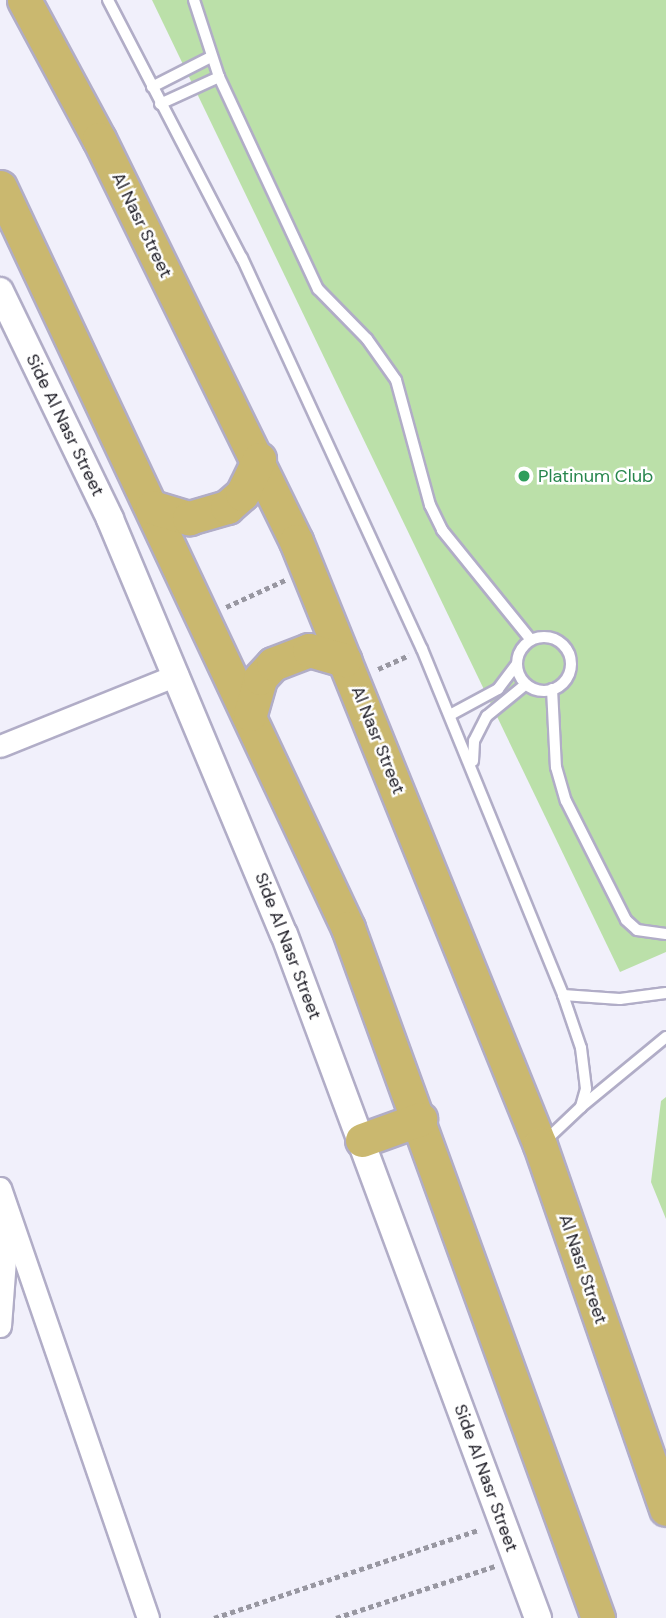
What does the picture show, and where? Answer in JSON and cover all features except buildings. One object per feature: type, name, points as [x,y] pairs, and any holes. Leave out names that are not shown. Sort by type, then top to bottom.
[{"type":"main road","name":"Al Nasr Street","points":[[24,0],[99,139],[259,459],[308,570],[540,1145],[666,1509]]},
{"type":"main road","points":[[0,187],[250,714],[348,928],[420,1118],[598,1618]]},
{"type":"main road","points":[[152,507],[189,518],[227,507],[248,486],[259,459]]},
{"type":"main road","points":[[250,714],[260,678],[282,659],[309,650],[349,670]]},
{"type":"main road","points":[[362,1140],[420,1118]]},
{"type":"street","name":"Side Al Nasr Street","points":[[0,291],[110,519],[284,934],[538,1618]]},
{"type":"street","points":[[0,746],[177,675]]},
{"type":"street","points":[[0,1188],[148,1618]]},
{"type":"street","points":[[0,1326],[9,1211]]},
{"type":"lane","points":[[108,0],[242,258],[422,649],[473,767],[563,995],[586,1073],[581,1107]]},
{"type":"lane","points":[[194,0],[219,77],[318,289],[367,339],[396,380],[430,505],[442,530],[531,640]]},
{"type":"lane","points":[[152,87],[211,57]]},
{"type":"lane","points":[[160,104],[219,77]]},
{"type":"lane","points":[[450,715],[498,689],[517,664],[520,649],[531,640],[553,638],[569,653],[569,675],[552,690]]},
{"type":"lane","points":[[517,664],[526,684]]},
{"type":"lane","points":[[526,684],[552,690]]},
{"type":"lane","points":[[473,767],[474,741],[486,716],[526,684]]},
{"type":"lane","points":[[552,690],[556,767],[566,801],[626,920],[637,930],[666,934]]},
{"type":"lane","points":[[563,995],[620,999],[666,993]]},
{"type":"lane","points":[[540,1145],[581,1107],[666,1037]]},
{"type":"path","points":[[203,618],[308,570]]},
{"type":"path","points":[[349,670],[422,649]]},
{"type":"path","points":[[214,1618],[502,1522]]},
{"type":"path","points":[[336,1618],[516,1559]]},
{"type":"green space","name":"Platinum Club","points":[[152,0],[666,0],[666,952],[620,972]]},
{"type":"green space","points":[[666,1097],[666,1219],[651,1182],[661,1101]]},
{"type":"place","name":"Platinum Club","points":[[524,476]]}]
